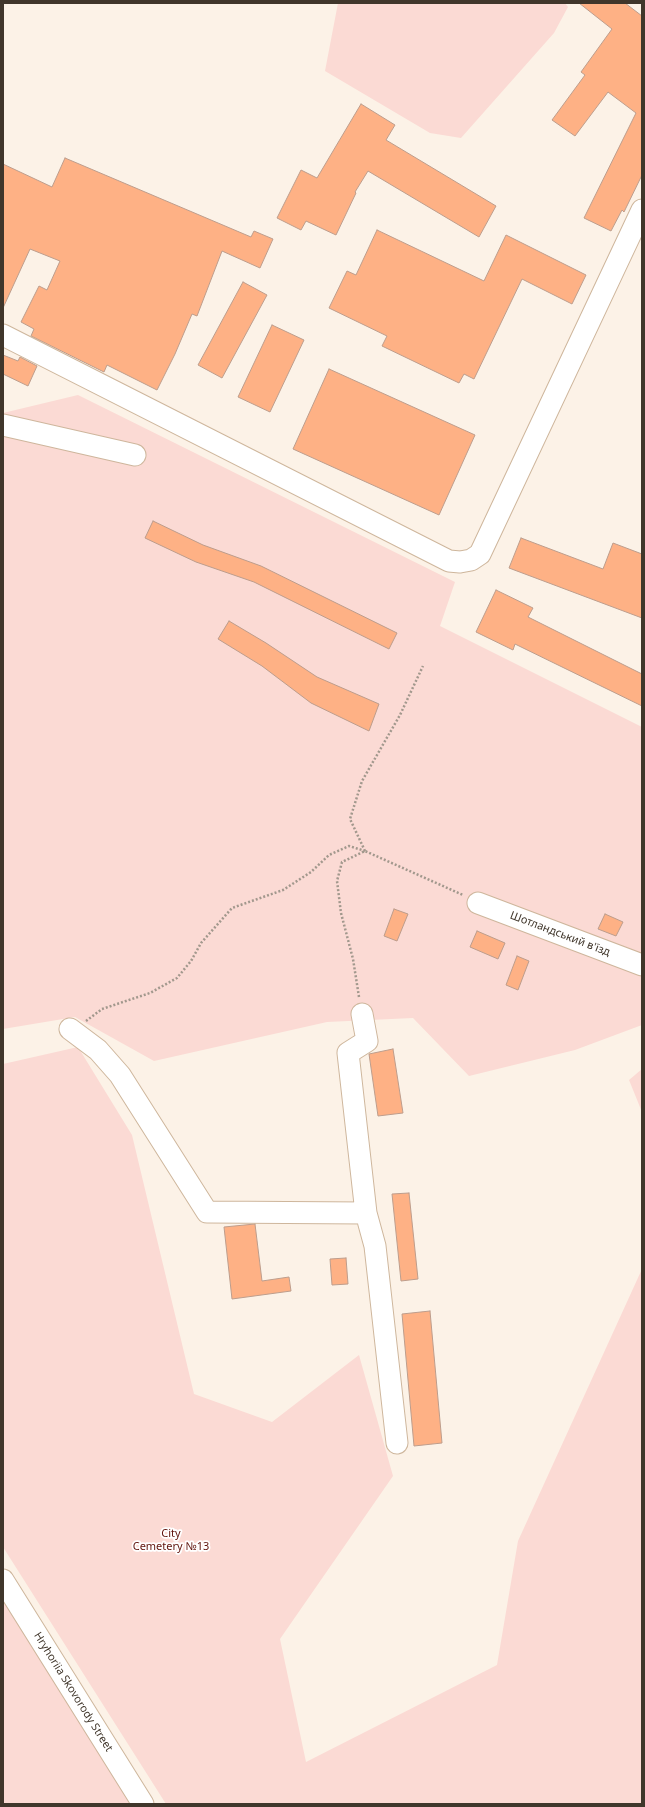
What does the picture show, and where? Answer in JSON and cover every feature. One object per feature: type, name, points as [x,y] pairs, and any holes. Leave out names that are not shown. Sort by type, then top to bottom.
[{"type":"street","points":[[3,335],[449,561],[460,562],[471,560],[480,554],[642,210]]},
{"type":"street","points":[[3,425],[135,455]]},
{"type":"street","name":"Шотландський в'їзд","points":[[478,903],[642,965]]},
{"type":"street","points":[[362,1014],[367,1042],[348,1053],[366,1213],[375,1246],[397,1444]]},
{"type":"street","points":[[75,1026],[120,1075],[207,1212],[366,1213]]},
{"type":"street","name":"Hryhoriia Skovorody Street","points":[[3,1580],[143,1804]]},
{"type":"path","points":[[365,851],[350,819],[362,782],[400,716],[423,666]]},
{"type":"path","points":[[75,1026],[87,1020],[102,1009],[150,993],[176,978],[191,960],[201,942],[232,908],[282,890],[311,872],[329,855],[348,846],[365,851],[478,903]]},
{"type":"path","points":[[362,1014],[353,959],[341,913],[337,881],[342,862],[365,851]]},
{"type":"green space","points":[[338,3],[565,3],[568,7],[554,33],[461,138],[430,133],[325,71]]},
{"type":"green space","points":[[78,395],[455,582],[440,626],[642,727],[642,1025],[575,1050],[469,1076],[413,1018],[327,1022],[154,1061],[75,1017],[3,1029],[3,413]]},
{"type":"green space","name":"City Cemetery №13","points":[[78,1047],[132,1135],[194,1394],[272,1422],[359,1355],[393,1476],[280,1639],[306,1762],[497,1665],[518,1541],[642,1269],[642,1804],[166,1804],[3,1547],[3,1064]]},
{"type":"green space","points":[[642,1069],[642,1112],[629,1080]]},
{"type":"green space","points":[[3,1601],[131,1804],[3,1804]]},
{"type":"building","points":[[579,3],[625,3],[642,16],[642,175],[624,212],[622,210],[611,231],[584,218],[636,113],[608,92],[575,136],[552,120],[585,75],[581,72],[612,29]]},
{"type":"building","points":[[361,104],[395,125],[386,140],[496,206],[479,237],[368,171],[355,192],[356,193],[336,235],[306,221],[301,230],[277,218],[301,170],[317,178]]},
{"type":"building","points":[[65,158],[251,237],[254,231],[273,239],[260,268],[222,251],[197,316],[192,314],[175,354],[157,390],[107,365],[104,372],[31,336],[34,329],[21,322],[39,286],[47,290],[60,261],[30,249],[3,308],[3,164],[52,187]]},
{"type":"building","points":[[377,230],[484,281],[506,235],[586,275],[572,304],[522,279],[474,379],[464,374],[459,383],[382,346],[387,336],[329,308],[347,271],[356,275]]},
{"type":"building","points":[[243,282],[267,295],[222,378],[198,365]]},
{"type":"building","points":[[272,325],[304,340],[270,412],[238,397]]},
{"type":"building","points":[[3,355],[18,361],[20,357],[37,366],[28,386],[3,374]]},
{"type":"building","points":[[329,369],[475,435],[439,515],[293,449]]},
{"type":"building","points":[[153,521],[203,545],[261,566],[397,633],[389,649],[254,582],[196,562],[145,538]]},
{"type":"building","points":[[521,538],[603,569],[613,543],[642,554],[642,618],[509,568]]},
{"type":"building","points":[[496,590],[533,608],[528,617],[642,674],[642,706],[515,644],[513,650],[476,632]]},
{"type":"building","points":[[229,621],[266,643],[317,677],[379,704],[369,731],[311,703],[262,666],[218,639]]},
{"type":"building","points":[[394,909],[408,914],[397,941],[384,936]]},
{"type":"building","points":[[605,914],[623,922],[616,936],[598,929]]},
{"type":"building","points":[[477,931],[505,943],[498,959],[470,947]]},
{"type":"building","points":[[517,956],[529,961],[518,990],[506,985]]},
{"type":"building","points":[[393,1049],[403,1113],[378,1116],[369,1054]]},
{"type":"building","points":[[409,1193],[418,1279],[401,1281],[392,1194]]},
{"type":"building","points":[[255,1224],[262,1281],[289,1277],[291,1291],[232,1299],[224,1227]]},
{"type":"building","points":[[346,1258],[348,1284],[332,1285],[330,1259]]},
{"type":"building","points":[[430,1311],[442,1443],[414,1446],[402,1314]]}]
